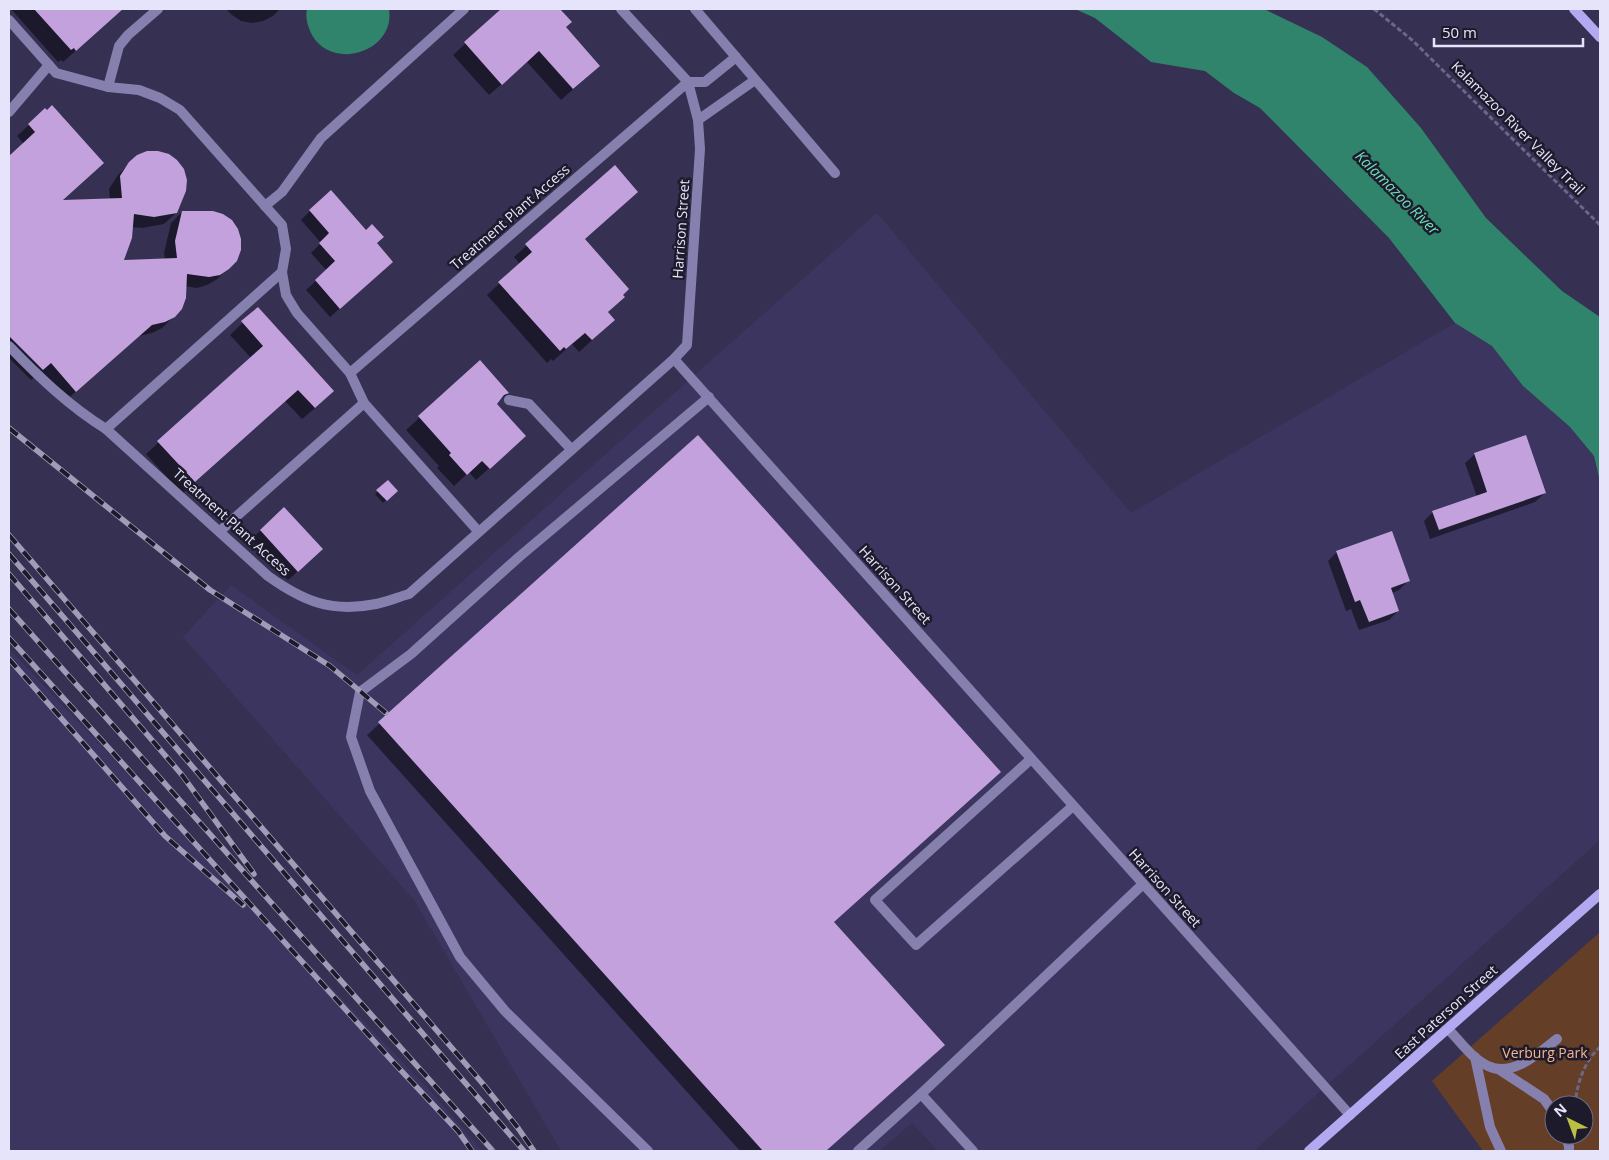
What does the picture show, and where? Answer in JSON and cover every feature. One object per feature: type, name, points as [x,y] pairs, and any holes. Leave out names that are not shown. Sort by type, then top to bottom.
[{"type":"street","points":[[108,88],[119,46],[128,35],[158,9]]},
{"type":"street","points":[[265,206],[282,192],[321,138],[464,9]]},
{"type":"street","name":"Harrison Street","points":[[621,9],[688,82],[698,120],[700,149],[686,345],[674,359],[1350,1115]]},
{"type":"street","points":[[695,9],[835,173]]},
{"type":"street","points":[[1574,9],[1600,37]]},
{"type":"street","points":[[9,20],[56,73],[108,88],[138,90],[160,98],[180,110],[282,225],[286,249],[282,272],[286,295],[297,313],[350,373],[364,404],[478,531]]},
{"type":"street","points":[[688,82],[705,82],[736,57]]},
{"type":"street","points":[[9,112],[49,65]]},
{"type":"street","points":[[698,120],[755,80]]},
{"type":"street","name":"Treatment Plant Access","points":[[350,373],[688,82]]},
{"type":"street","points":[[106,429],[282,272]]},
{"type":"street","name":"Treatment Plant Access","points":[[9,346],[44,382],[83,415],[106,429],[268,576],[290,591],[320,604],[349,607],[376,604],[409,594],[674,359]]},
{"type":"street","points":[[648,1151],[505,1011],[460,957],[370,791],[351,737],[360,692],[411,654],[519,556],[709,397]]},
{"type":"street","points":[[509,400],[529,404],[571,449]]},
{"type":"street","points":[[220,531],[364,404]]},
{"type":"street","points":[[1032,759],[876,900],[881,906],[916,945],[1073,806]]},
{"type":"street","points":[[858,1151],[1143,884]]},
{"type":"street","name":"East Paterson Street","points":[[1309,1151],[1600,894]]},
{"type":"street","points":[[1448,1028],[1475,1057],[1487,1066],[1500,1070],[1544,1099]]},
{"type":"street","points":[[1500,1070],[1527,1061],[1557,1039]]},
{"type":"street","points":[[1475,1057],[1490,1127],[1501,1151]]},
{"type":"street","points":[[920,1094],[973,1151]]},
{"type":"path","name":"Kalamazoo River Valley Trail","points":[[1374,9],[1412,40],[1600,225]]},
{"type":"path","points":[[1577,1095],[1580,1076],[1587,1062],[1600,1047]]},
{"type":"shaded area","points":[[877,213],[1131,513],[1455,323],[1492,346],[1523,386],[1570,427],[1594,456],[1600,482],[1600,840],[1254,1151],[938,1151],[912,1123],[880,1151],[561,1151],[414,900],[183,637],[231,585],[357,675]]},
{"type":"shaded area","points":[[9,649],[434,1095],[482,1151],[9,1151]]},
{"type":"green space","name":"Verburg Park","points":[[1600,932],[1600,1151],[1483,1151],[1432,1081]]},
{"type":"water","points":[[307,9],[389,9],[389,24],[383,36],[361,52],[347,54],[334,52],[322,46],[312,35],[307,22]]},
{"type":"water","name":"Kalamazoo River","points":[[1075,9],[1264,9],[1322,37],[1367,67],[1421,128],[1486,218],[1562,291],[1600,317],[1600,482],[1594,456],[1570,427],[1523,386],[1492,346],[1455,323],[1389,238],[1260,108],[1234,93],[1205,71],[1151,62],[1095,18]]},
{"type":"building","points":[[34,9],[123,9],[76,51],[74,48],[71,50]]},
{"type":"building","points":[[501,9],[560,9],[572,22],[566,27],[600,66],[573,89],[539,51],[502,85],[464,42]]},
{"type":"building","points":[[52,105],[104,163],[63,200],[122,198],[120,176],[129,162],[137,155],[147,151],[169,154],[184,169],[187,180],[186,191],[177,213],[154,217],[134,214],[132,238],[124,260],[177,258],[175,241],[182,211],[213,211],[223,214],[232,220],[238,229],[241,239],[241,250],[237,261],[229,269],[220,275],[209,277],[187,274],[186,298],[182,309],[175,317],[152,325],[76,392],[51,363],[43,370],[9,336],[9,156],[35,132],[28,124],[45,108],[47,110]]},
{"type":"building","points":[[615,165],[638,192],[585,239],[629,289],[623,295],[625,297],[608,312],[615,320],[592,340],[585,333],[566,349],[564,347],[560,351],[498,282],[532,252],[525,244]]},
{"type":"building","points":[[331,190],[366,230],[372,224],[384,237],[377,243],[393,262],[340,309],[315,280],[335,261],[319,243],[329,233],[309,210]]},
{"type":"building","points":[[258,307],[334,391],[315,408],[298,390],[195,482],[157,441],[263,346],[241,321]]},
{"type":"building","points":[[480,360],[509,393],[504,395],[497,404],[526,436],[490,469],[482,461],[467,475],[449,455],[451,453],[418,416]]},
{"type":"building","points":[[698,435],[1001,772],[834,922],[945,1045],[826,1151],[763,1151],[378,722]]},
{"type":"building","points":[[1526,435],[1546,493],[1439,530],[1432,511],[1487,492],[1474,453]]},
{"type":"building","points":[[388,480],[398,491],[387,501],[376,490]]},
{"type":"building","points":[[284,507],[323,549],[298,572],[260,530]]},
{"type":"building","points":[[1392,531],[1410,581],[1391,588],[1399,611],[1369,622],[1360,600],[1355,602],[1336,551]]},
{"type":"railway","points":[[9,428],[210,590],[330,666],[386,713]]},
{"type":"railway","points":[[9,535],[483,1084],[534,1151]]},
{"type":"railway","points":[[9,554],[524,1151]]},
{"type":"railway","points":[[9,574],[182,775],[254,874]]},
{"type":"railway","points":[[9,609],[493,1151]]},
{"type":"railway","points":[[9,638],[393,1062],[458,1131],[472,1151]]},
{"type":"railway","points":[[9,659],[165,836],[243,905]]}]
